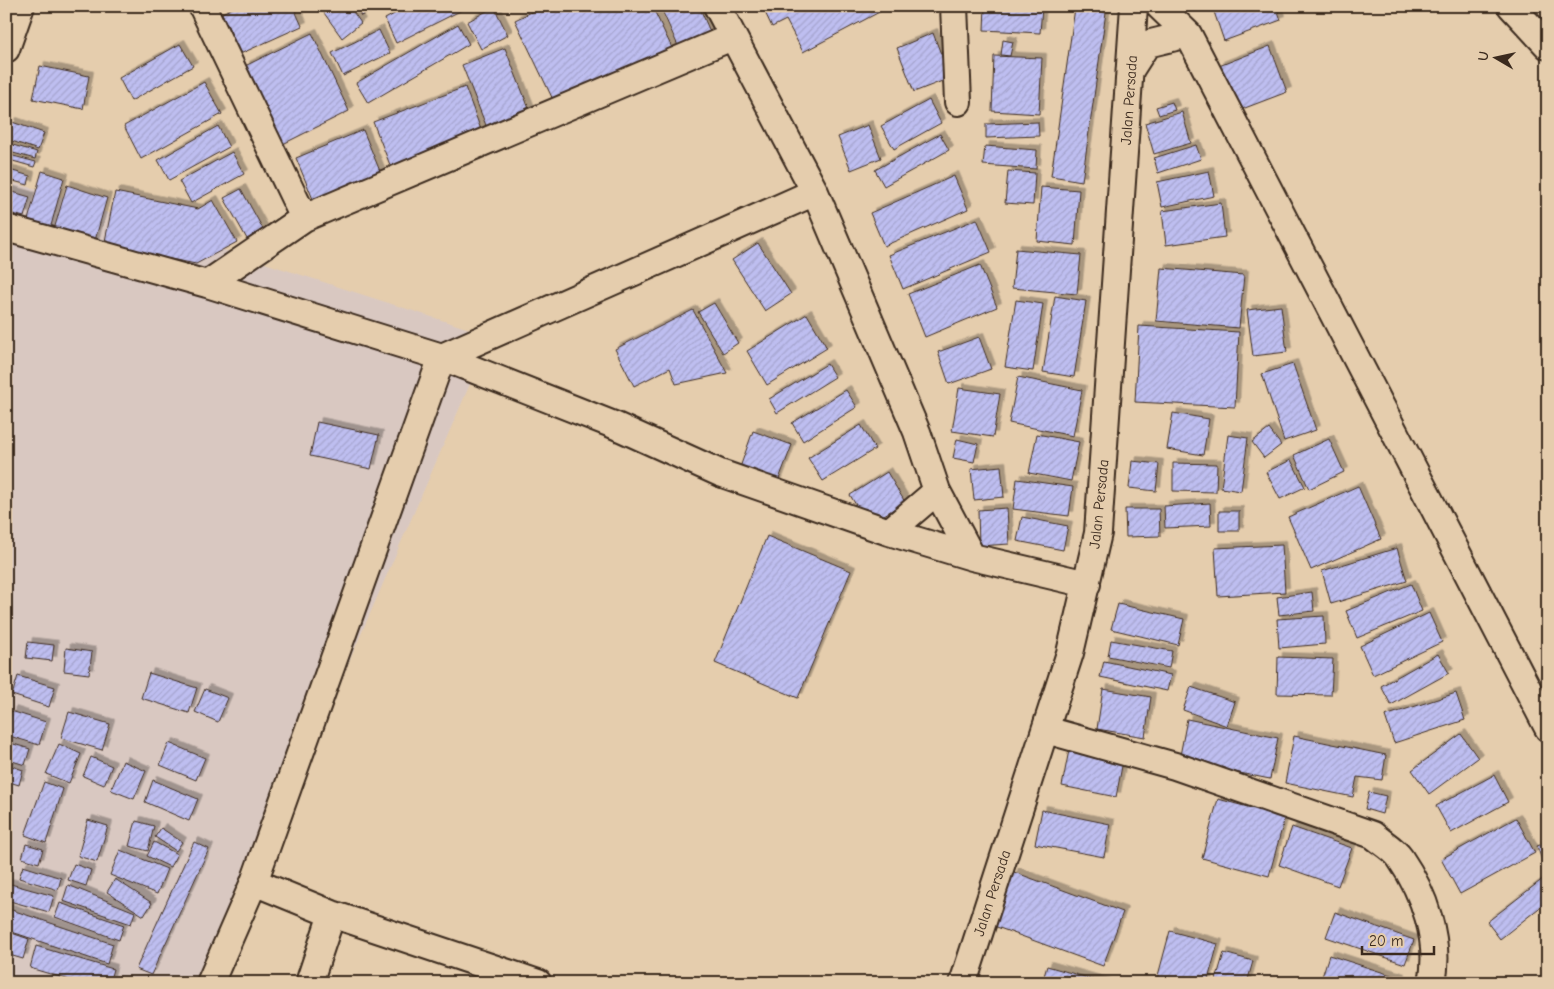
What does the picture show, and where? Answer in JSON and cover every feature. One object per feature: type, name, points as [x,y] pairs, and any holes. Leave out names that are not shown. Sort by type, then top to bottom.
[{"type":"street","points":[[6,49],[21,6]]},
{"type":"street","points":[[202,6],[304,218]]},
{"type":"street","points":[[717,6],[815,192],[917,432],[937,492],[972,557]]},
{"type":"street","points":[[954,6],[958,102]]},
{"type":"street","name":"Jalan Persada","points":[[963,983],[1070,653],[1098,533],[1134,6]]},
{"type":"street","points":[[1159,6],[1188,34],[1548,728]]},
{"type":"street","points":[[1511,6],[1548,46]]},
{"type":"street","points":[[1131,69],[1147,44],[1188,34]]},
{"type":"street","points":[[207,284],[304,218],[732,37]]},
{"type":"street","points":[[210,983],[254,882],[442,357],[815,192]]},
{"type":"street","points":[[6,228],[207,284],[442,357],[614,425],[720,473],[889,532],[972,557],[1087,584]]},
{"type":"street","points":[[889,532],[937,492]]},
{"type":"street","points":[[1046,730],[1175,766],[1373,835],[1399,856],[1422,898],[1433,939],[1434,971],[1432,983]]},
{"type":"street","points":[[254,882],[332,914],[538,983]]},
{"type":"street","points":[[309,983],[332,914]]},
{"type":"shaded area","points":[[6,180],[491,336],[209,983],[6,983]]},
{"type":"building","points":[[237,6],[293,6],[302,26],[240,54],[222,13]]},
{"type":"building","points":[[319,6],[349,6],[361,23],[342,38]]},
{"type":"building","points":[[356,6],[379,6],[361,16]]},
{"type":"building","points":[[409,6],[460,6],[462,10],[396,43],[385,19]]},
{"type":"building","points":[[544,6],[652,6],[673,50],[557,108],[515,20]]},
{"type":"building","points":[[660,6],[699,6],[711,34],[679,48]]},
{"type":"building","points":[[770,6],[886,6],[887,8],[803,52],[786,20],[772,27],[764,10]]},
{"type":"building","points":[[985,6],[1042,7],[1040,33],[984,30]]},
{"type":"building","points":[[1212,6],[1276,6],[1281,20],[1224,41]]},
{"type":"building","points":[[494,7],[508,35],[481,49],[467,22]]},
{"type":"building","points":[[1075,8],[1106,12],[1082,181],[1051,176]]},
{"type":"building","points":[[458,24],[469,44],[368,103],[356,83]]},
{"type":"building","points":[[379,30],[390,53],[343,76],[332,53]]},
{"type":"building","points":[[312,33],[349,111],[283,144],[245,66]]},
{"type":"building","points":[[933,33],[950,78],[914,92],[897,48]]},
{"type":"building","points":[[1003,40],[1013,42],[1010,56],[1001,55]]},
{"type":"building","points":[[180,44],[193,66],[131,101],[119,78]]},
{"type":"building","points":[[1270,46],[1287,92],[1237,111],[1219,66]]},
{"type":"building","points":[[505,48],[532,116],[489,133],[462,65]]},
{"type":"building","points":[[994,56],[1042,58],[1039,114],[992,111]]},
{"type":"building","points":[[40,66],[89,76],[83,109],[33,99]]},
{"type":"building","points":[[204,82],[222,114],[141,159],[124,126]]},
{"type":"building","points":[[465,87],[483,135],[392,170],[373,122]]},
{"type":"building","points":[[929,100],[941,123],[894,149],[881,126]]},
{"type":"building","points":[[1172,102],[1175,110],[1159,115],[1156,107]]},
{"type":"building","points":[[1182,112],[1191,143],[1154,154],[1145,123]]},
{"type":"building","points":[[12,122],[44,133],[38,150],[6,139]]},
{"type":"building","points":[[1038,122],[1039,136],[986,138],[986,124]]},
{"type":"building","points":[[868,125],[881,158],[851,170],[838,137]]},
{"type":"building","points":[[218,126],[229,147],[169,180],[158,160]]},
{"type":"building","points":[[363,130],[382,176],[315,204],[296,158]]},
{"type":"building","points":[[940,134],[949,150],[884,186],[875,170]]},
{"type":"building","points":[[6,143],[37,152],[35,159],[6,151]]},
{"type":"building","points":[[1196,145],[1201,159],[1158,173],[1154,158]]},
{"type":"building","points":[[985,146],[1037,150],[1036,169],[983,165]]},
{"type":"building","points":[[232,152],[244,174],[191,203],[179,181]]},
{"type":"building","points":[[6,154],[36,162],[34,167],[6,159]]},
{"type":"building","points":[[6,169],[30,176],[28,185],[6,179]]},
{"type":"building","points":[[42,171],[64,178],[49,233],[26,227]]},
{"type":"building","points":[[1008,171],[1035,173],[1033,205],[1005,203]]},
{"type":"building","points":[[1209,171],[1214,196],[1162,207],[1157,182]]},
{"type":"building","points":[[954,176],[968,209],[884,246],[870,213]]},
{"type":"building","points":[[67,185],[107,198],[94,244],[53,233]]},
{"type":"building","points":[[1041,187],[1079,190],[1075,245],[1037,241]]},
{"type":"building","points":[[241,189],[263,229],[247,239],[224,198]]},
{"type":"building","points":[[6,190],[30,197],[24,217],[6,212]]},
{"type":"building","points":[[115,192],[198,209],[213,200],[237,242],[196,264],[104,246]]},
{"type":"building","points":[[1221,203],[1225,237],[1166,245],[1162,211]]},
{"type":"building","points":[[977,219],[991,252],[903,289],[889,255]]},
{"type":"building","points":[[758,243],[791,294],[765,311],[732,260]]},
{"type":"building","points":[[1016,249],[1081,255],[1077,294],[1012,288]]},
{"type":"building","points":[[980,265],[997,307],[925,337],[908,294]]},
{"type":"building","points":[[1161,268],[1244,275],[1239,328],[1156,321]]},
{"type":"building","points":[[1055,296],[1086,301],[1074,377],[1043,372]]},
{"type":"building","points":[[1016,300],[1043,304],[1033,371],[1005,367]]},
{"type":"building","points":[[714,303],[738,343],[723,353],[698,312]]},
{"type":"building","points":[[1281,306],[1287,352],[1253,356],[1247,310]]},
{"type":"building","points":[[693,310],[727,373],[676,384],[670,368],[634,386],[615,349]]},
{"type":"building","points":[[807,314],[827,348],[767,385],[747,351]]},
{"type":"building","points":[[1139,326],[1239,332],[1235,407],[1135,402]]},
{"type":"building","points":[[979,337],[991,369],[949,384],[938,352]]},
{"type":"building","points":[[827,364],[835,377],[777,413],[769,399]]},
{"type":"building","points":[[1293,364],[1316,430],[1284,441],[1262,374]]},
{"type":"building","points":[[1018,377],[1082,390],[1073,436],[1009,423]]},
{"type":"building","points":[[959,388],[1000,394],[993,437],[952,431]]},
{"type":"building","points":[[846,390],[857,407],[803,441],[792,423]]},
{"type":"building","points":[[1173,413],[1209,419],[1203,455],[1167,449]]},
{"type":"building","points":[[317,422],[379,435],[371,469],[310,456]]},
{"type":"building","points":[[861,425],[875,449],[823,481],[808,458]]},
{"type":"building","points":[[1269,429],[1281,445],[1264,458],[1252,442]]},
{"type":"building","points":[[753,431],[792,445],[776,487],[738,473]]},
{"type":"building","points":[[1037,434],[1079,442],[1071,481],[1029,473]]},
{"type":"building","points":[[1228,435],[1248,438],[1241,491],[1221,488]]},
{"type":"building","points":[[957,439],[978,444],[974,462],[953,458]]},
{"type":"building","points":[[1329,439],[1344,472],[1309,489],[1294,455]]},
{"type":"building","points":[[1291,460],[1305,487],[1280,499],[1266,472]]},
{"type":"building","points":[[1132,461],[1159,464],[1156,491],[1129,488]]},
{"type":"building","points":[[1173,463],[1217,464],[1216,492],[1173,491]]},
{"type":"building","points":[[1001,466],[1004,497],[974,500],[971,469]]},
{"type":"building","points":[[887,472],[905,502],[868,525],[850,495]]},
{"type":"building","points":[[1017,479],[1073,487],[1069,516],[1013,509]]},
{"type":"building","points":[[1358,486],[1381,539],[1311,570],[1288,517]]},
{"type":"building","points":[[1210,503],[1211,526],[1165,528],[1164,506]]},
{"type":"building","points":[[1007,508],[1009,544],[979,546],[978,510]]},
{"type":"building","points":[[1125,509],[1159,509],[1160,536],[1126,537]]},
{"type":"building","points":[[1219,511],[1239,511],[1239,531],[1219,531]]},
{"type":"building","points":[[1022,517],[1068,526],[1063,550],[1017,541]]},
{"type":"building","points":[[767,536],[851,571],[798,698],[715,663]]},
{"type":"building","points":[[1282,545],[1285,592],[1218,596],[1215,548]]},
{"type":"building","points":[[1397,548],[1407,581],[1331,604],[1322,571]]},
{"type":"building","points":[[1411,584],[1422,611],[1357,638],[1346,611]]},
{"type":"building","points":[[1312,592],[1314,611],[1279,615],[1277,597]]},
{"type":"building","points":[[1118,604],[1184,619],[1178,645],[1111,629]]},
{"type":"building","points":[[1429,613],[1442,642],[1373,675],[1360,646]]},
{"type":"building","points":[[1324,616],[1325,644],[1279,648],[1277,619]]},
{"type":"building","points":[[1111,640],[1172,651],[1169,668],[1108,656]]},
{"type":"building","points":[[28,642],[54,645],[52,661],[26,658]]},
{"type":"building","points":[[66,648],[92,652],[89,674],[64,671]]},
{"type":"building","points":[[1438,654],[1449,673],[1391,705],[1381,686]]},
{"type":"building","points":[[1278,657],[1333,659],[1331,695],[1277,694]]},
{"type":"building","points":[[1104,661],[1171,675],[1167,691],[1100,677]]},
{"type":"building","points":[[149,673],[197,688],[189,713],[141,698]]},
{"type":"building","points":[[18,676],[55,687],[49,707],[12,695]]},
{"type":"building","points":[[1191,687],[1235,702],[1227,726],[1183,710]]},
{"type":"building","points":[[205,689],[228,698],[218,722],[195,712]]},
{"type":"building","points":[[1103,689],[1151,697],[1145,737],[1097,729]]},
{"type":"building","points":[[1456,693],[1465,720],[1394,743],[1385,716]]},
{"type":"building","points":[[11,711],[46,722],[39,745],[6,735]]},
{"type":"building","points":[[69,712],[110,724],[102,750],[61,738]]},
{"type":"building","points":[[1187,719],[1278,738],[1270,779],[1179,761]]},
{"type":"building","points":[[1461,734],[1478,758],[1429,794],[1412,770]]},
{"type":"building","points":[[1294,736],[1386,755],[1382,780],[1357,777],[1353,797],[1285,783]]},
{"type":"building","points":[[7,742],[30,749],[25,765],[6,759]]},
{"type":"building","points":[[169,743],[205,758],[196,780],[160,765]]},
{"type":"building","points":[[59,744],[81,754],[69,783],[46,774]]},
{"type":"building","points":[[1070,745],[1124,756],[1116,797],[1062,786]]},
{"type":"building","points":[[91,757],[112,766],[104,785],[83,776]]},
{"type":"building","points":[[123,761],[146,771],[134,799],[111,790]]},
{"type":"building","points":[[6,764],[23,770],[19,785],[6,781]]},
{"type":"building","points":[[1494,775],[1508,802],[1451,833],[1436,806]]},
{"type":"building","points":[[153,780],[198,799],[189,821],[145,802]]},
{"type":"building","points":[[44,782],[63,789],[46,843],[25,835]]},
{"type":"building","points":[[1369,792],[1386,796],[1382,814],[1365,809]]},
{"type":"building","points":[[1218,799],[1285,817],[1269,876],[1202,858]]},
{"type":"building","points":[[1042,810],[1110,824],[1104,857],[1035,844]]},
{"type":"building","points":[[1516,818],[1535,853],[1460,894],[1441,859]]},
{"type":"building","points":[[88,820],[108,826],[97,862],[78,856]]},
{"type":"building","points":[[136,821],[154,826],[148,851],[129,846]]},
{"type":"building","points":[[1292,827],[1352,848],[1338,886],[1279,865]]},
{"type":"building","points":[[161,828],[182,842],[176,851],[155,837]]},
{"type":"building","points":[[154,842],[177,854],[170,867],[147,856]]},
{"type":"building","points":[[194,842],[209,849],[151,975],[136,969]]},
{"type":"building","points":[[1548,842],[1548,861],[1543,863],[1537,846]]},
{"type":"building","points":[[26,844],[43,849],[39,863],[22,858]]},
{"type":"building","points":[[120,850],[167,869],[157,894],[110,875]]},
{"type":"building","points":[[74,864],[91,870],[86,886],[68,880]]},
{"type":"building","points":[[23,866],[61,878],[58,890],[19,878]]},
{"type":"building","points":[[1014,872],[1123,912],[1103,966],[994,926]]},
{"type":"building","points":[[1548,875],[1548,901],[1500,939],[1487,922]]},
{"type":"building","points":[[115,879],[152,903],[144,916],[107,892]]},
{"type":"building","points":[[7,883],[54,896],[49,912],[6,900]]},
{"type":"building","points":[[68,885],[135,912],[131,924],[63,901]]},
{"type":"building","points":[[60,903],[124,925],[119,940],[55,917]]},
{"type":"building","points":[[6,908],[113,944],[107,964],[6,930]]},
{"type":"building","points":[[1335,912],[1414,940],[1405,964],[1326,937]]},
{"type":"building","points":[[6,931],[29,939],[23,959],[6,954]]},
{"type":"building","points":[[1170,931],[1218,944],[1207,983],[1156,983]]},
{"type":"building","points":[[36,946],[113,969],[109,983],[80,983],[30,968]]},
{"type":"building","points":[[1224,953],[1253,961],[1247,983],[1215,983]]},
{"type":"building","points":[[1329,955],[1400,978],[1399,983],[1320,983]]},
{"type":"building","points":[[1047,966],[1106,983],[1042,983]]}]
